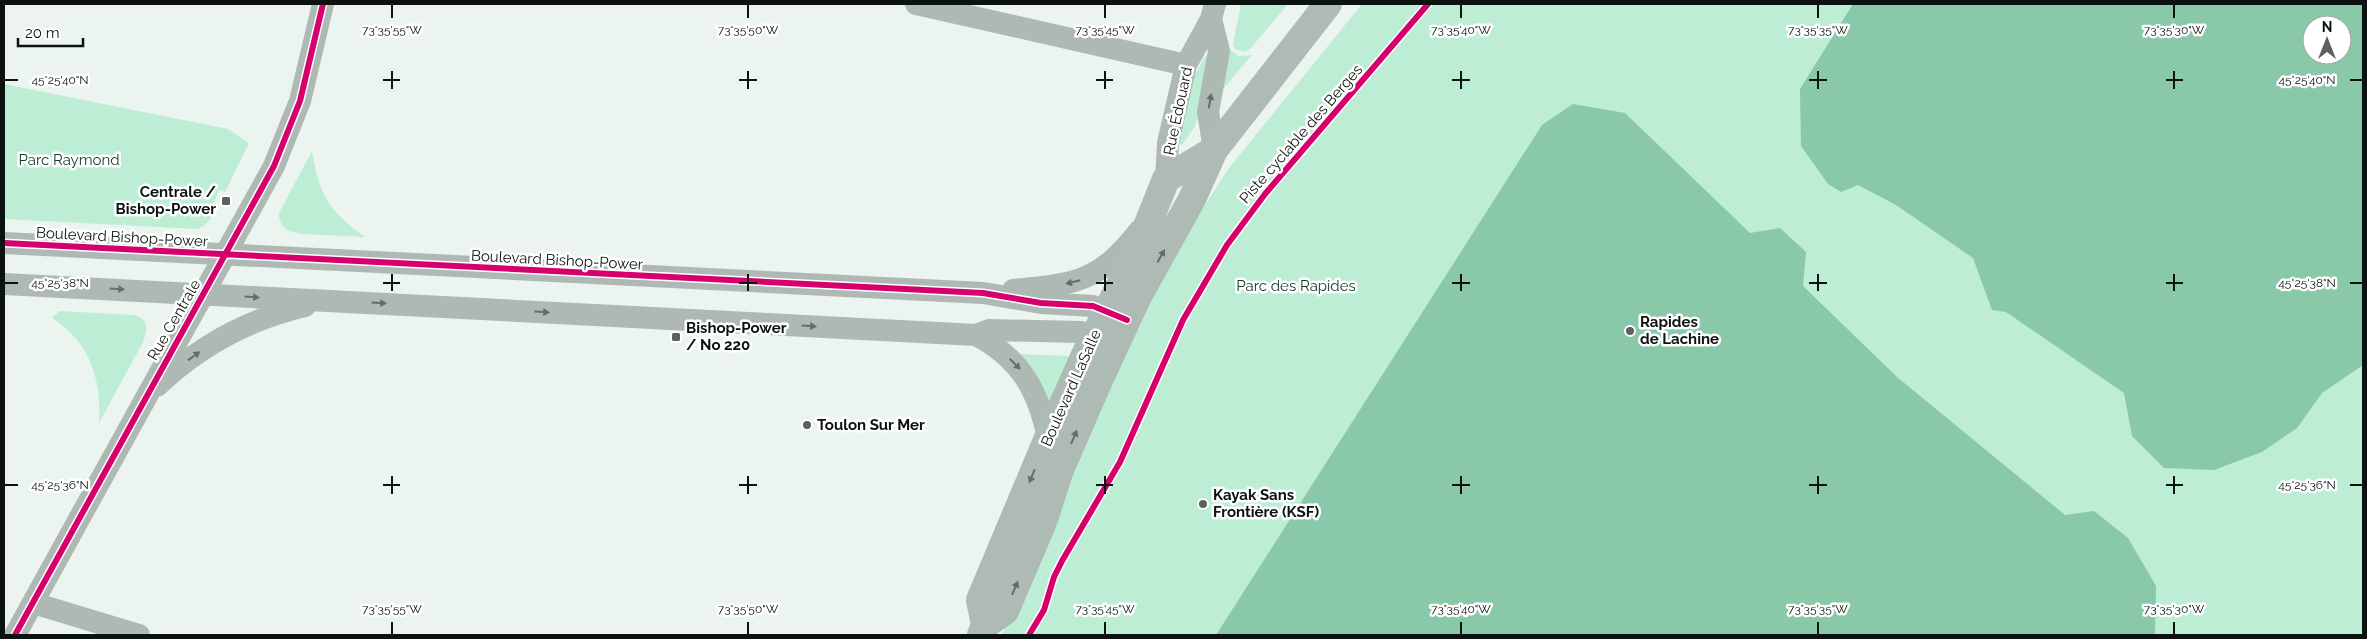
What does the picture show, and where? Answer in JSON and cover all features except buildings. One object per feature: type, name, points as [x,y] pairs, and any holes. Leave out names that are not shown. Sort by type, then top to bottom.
[{"type":"main road","name":"Boulevard LaSalle","points":[[983,630],[1005,611],[1043,522],[1104,350],[1123,310],[1192,200],[1214,150],[1328,4]]},
{"type":"main road","name":"Boulevard LaSalle","points":[[1123,310],[1137,251],[1166,179],[1214,150]]},
{"type":"main road","name":"Boulevard LaSalle","points":[[983,630],[980,600],[1048,438],[1104,350]]},
{"type":"street","name":"Rue Centrale","points":[[15,635],[274,166],[300,101],[323,4]]},
{"type":"street","points":[[916,4],[1186,65]]},
{"type":"street","name":"Rue Édouard","points":[[1166,179],[1168,143],[1186,65],[1213,12]]},
{"type":"street","name":"Rue Édouard","points":[[1213,12],[1218,51],[1208,112],[1214,150]]},
{"type":"street","points":[[983,293],[1062,285],[1098,273],[1119,256],[1149,219]]},
{"type":"street","name":"Boulevard Bishop-Power","points":[[4,243],[983,293],[1041,303],[1094,306],[1123,310]]},
{"type":"street","points":[[4,284],[976,335],[989,330],[1081,332],[1104,350]]},
{"type":"street","points":[[144,399],[181,365],[234,331],[279,312],[331,300]]},
{"type":"street","points":[[976,335],[1004,353],[1021,369],[1033,388],[1042,409],[1048,438]]},
{"type":"street","points":[[32,603],[139,635]]},
{"type":"green space","points":[[1241,4],[1288,4],[1250,49],[1245,52],[1235,49],[1233,44]]},
{"type":"green space","name":"Parc des Rapides","points":[[1362,4],[2363,4],[2363,635],[1002,635],[1127,350],[1160,280],[1229,168]]},
{"type":"green space","points":[[1230,49],[1238,56],[1252,55],[1224,88],[1221,86]]},
{"type":"green space","points":[[1205,56],[1209,57],[1198,117],[1195,126],[1182,145],[1179,144],[1194,76]]},
{"type":"green space","name":"Parc Raymond","points":[[4,84],[228,129],[249,143],[225,192],[219,190],[214,202],[218,205],[212,216],[205,225],[197,229],[4,219]]},
{"type":"green space","points":[[312,151],[318,179],[328,201],[343,219],[365,237],[302,234],[292,232],[283,226],[279,213]]},
{"type":"green space","points":[[59,311],[134,315],[145,322],[146,333],[143,342],[99,423],[98,392],[91,363],[76,338],[52,318]]},
{"type":"green space","points":[[1015,354],[1070,356],[1050,401],[1048,400]]},
{"type":"shaded area","points":[[1853,4],[2363,4],[2363,365],[2322,393],[2297,428],[2262,452],[2214,470],[2164,468],[2132,436],[2124,393],[2006,312],[1992,310],[1973,258],[1896,205],[1858,185],[1841,192],[1828,184],[1801,146],[1800,89]]},
{"type":"shaded area","name":"Rapides de Lachine","points":[[1573,104],[1625,113],[1750,233],[1780,228],[1806,252],[1803,286],[1897,377],[2065,515],[2094,511],[2128,538],[2156,586],[2155,635],[1216,635],[1542,125]]},
{"type":"cycle path","points":[[15,635],[274,166],[300,101],[323,4]]},
{"type":"cycle path","name":"Piste cyclable des Berges","points":[[1029,635],[1044,610],[1054,577],[1062,561],[1120,462],[1183,320],[1227,245],[1265,194],[1428,4]]},
{"type":"cycle path","points":[[4,243],[983,293],[1041,303],[1093,306],[1127,320]]},
{"type":"place","name":"Centrale / Bishop-Power","points":[[226,201]]},
{"type":"place","name":"Rapides de Lachine","points":[[1630,331]]},
{"type":"place","name":"Bishop-Power / No 220","points":[[676,337]]},
{"type":"place","name":"Toulon Sur Mer","points":[[807,425]]},
{"type":"place","name":"Kayak Sans Frontière (KSF)","points":[[1203,504]]}]
